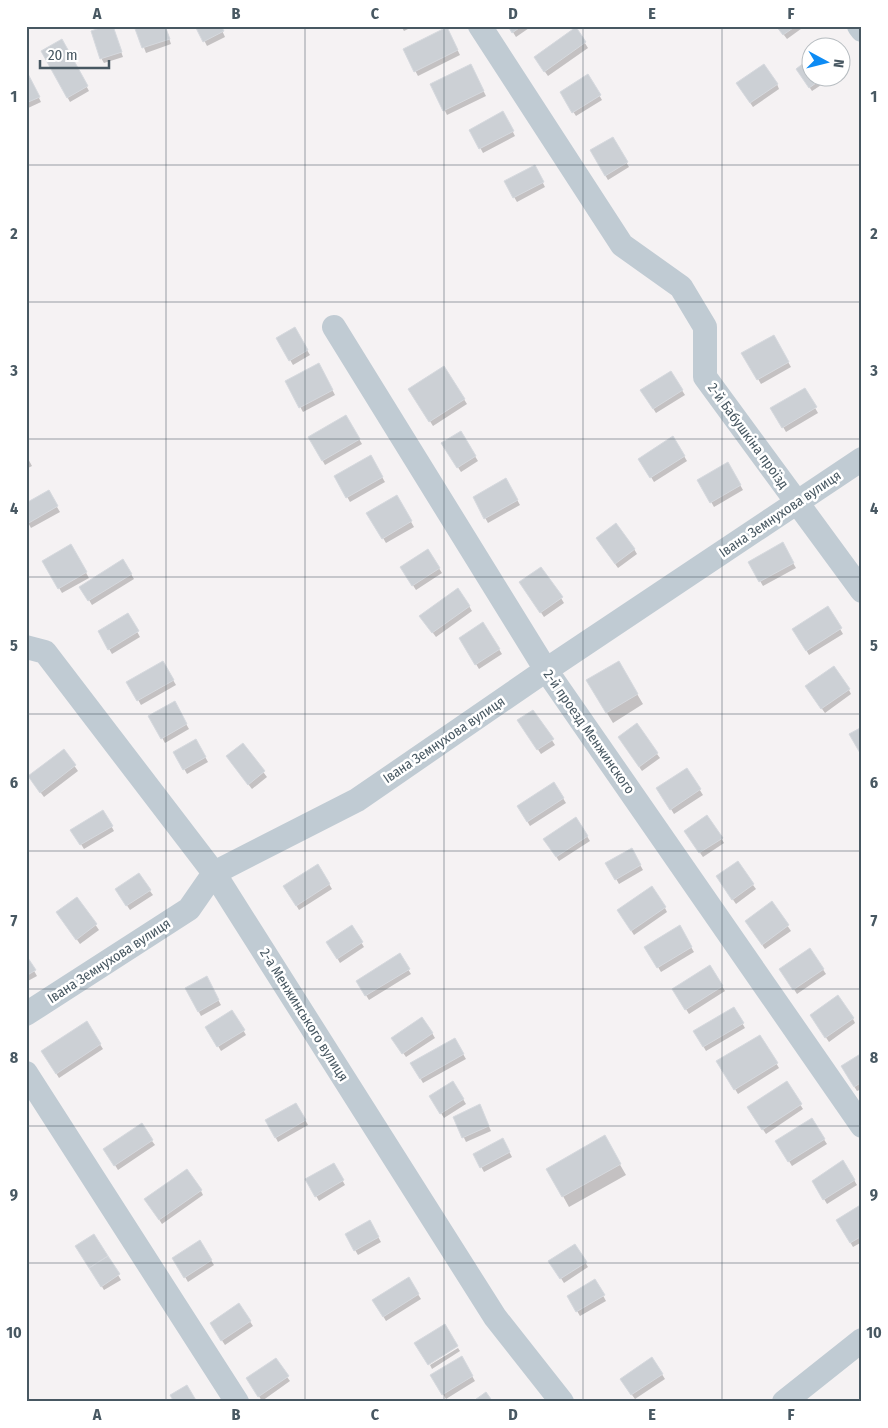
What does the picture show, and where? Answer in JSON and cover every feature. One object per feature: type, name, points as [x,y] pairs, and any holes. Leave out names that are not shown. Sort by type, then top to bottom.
[{"type":"street","name":"2-й Бабушкіна проїзд","points":[[480,26],[622,245],[681,287],[705,327],[705,377],[862,591]]},
{"type":"street","points":[[859,26],[862,30]]},
{"type":"street","name":"2-й проезд Менжинского","points":[[334,326],[546,670],[862,1126]]},
{"type":"street","name":"Івана Земнухова вулиця","points":[[26,1014],[189,909],[214,873],[356,800],[546,670],[862,460]]},
{"type":"street","name":"2-а Менжинського вулиця","points":[[26,647],[45,652],[214,873],[495,1317],[562,1402]]},
{"type":"street","points":[[26,1073],[237,1402]]},
{"type":"street","points":[[784,1402],[862,1340]]},
{"type":"building","points":[[106,26],[113,26],[122,52],[100,59],[91,31]]},
{"type":"building","points":[[134,26],[165,26],[170,39],[142,48]]},
{"type":"building","points":[[195,26],[221,26],[224,31],[203,42]]},
{"type":"building","points":[[508,26],[522,26],[512,33]]},
{"type":"building","points":[[776,26],[796,26],[783,35]]},
{"type":"building","points":[[447,27],[458,50],[414,72],[403,49]]},
{"type":"building","points":[[576,27],[586,42],[544,72],[534,57]]},
{"type":"building","points":[[62,39],[88,86],[67,98],[41,51]]},
{"type":"building","points":[[471,64],[484,91],[443,111],[430,84]]},
{"type":"building","points":[[764,64],[778,84],[750,103],[736,83]]},
{"type":"building","points":[[800,66],[800,75],[796,69]]},
{"type":"building","points":[[26,70],[40,97],[26,103]]},
{"type":"building","points":[[588,74],[601,95],[572,113],[560,92]]},
{"type":"building","points":[[503,111],[514,131],[479,149],[469,130]]},
{"type":"building","points":[[613,137],[628,162],[605,176],[590,150]]},
{"type":"building","points":[[535,165],[544,182],[513,198],[504,181]]},
{"type":"building","points":[[295,327],[308,350],[289,361],[276,338]]},
{"type":"building","points":[[774,335],[789,362],[757,380],[741,353]]},
{"type":"building","points":[[319,363],[333,390],[299,408],[285,381]]},
{"type":"building","points":[[444,366],[465,399],[429,422],[408,389]]},
{"type":"building","points":[[671,371],[683,390],[653,409],[640,390]]},
{"type":"building","points":[[805,388],[817,407],[782,428],[770,408]]},
{"type":"building","points":[[346,415],[360,439],[322,461],[308,437]]},
{"type":"building","points":[[461,431],[476,456],[457,468],[441,443]]},
{"type":"building","points":[[673,436],[685,456],[650,478],[638,459]]},
{"type":"building","points":[[371,455],[383,477],[346,498],[334,476]]},
{"type":"building","points":[[728,462],[741,485],[710,503],[697,480]]},
{"type":"building","points":[[506,478],[518,500],[484,519],[473,497]]},
{"type":"building","points":[[49,490],[58,506],[27,524],[26,503]]},
{"type":"building","points":[[397,495],[412,521],[382,539],[366,513]]},
{"type":"building","points":[[616,523],[635,549],[615,564],[596,538]]},
{"type":"building","points":[[783,542],[794,563],[759,582],[748,562]]},
{"type":"building","points":[[71,544],[87,572],[58,589],[42,561]]},
{"type":"building","points":[[428,549],[440,568],[412,586],[400,567]]},
{"type":"building","points":[[123,559],[132,574],[88,601],[79,587]]},
{"type":"building","points":[[541,567],[563,597],[540,613],[519,582]]},
{"type":"building","points":[[458,588],[470,606],[432,633],[419,616]]},
{"type":"building","points":[[828,606],[842,628],[806,651],[792,629]]},
{"type":"building","points":[[128,613],[139,631],[108,650],[98,631]]},
{"type":"building","points":[[483,622],[500,649],[475,665],[459,638]]},
{"type":"building","points":[[163,661],[174,680],[137,701],[126,682]]},
{"type":"building","points":[[619,661],[638,694],[606,713],[586,680]]},
{"type":"building","points":[[834,666],[850,689],[821,709],[805,686]]},
{"type":"building","points":[[175,701],[187,724],[161,739],[148,716]]},
{"type":"building","points":[[533,710],[554,739],[537,750],[517,720]]},
{"type":"building","points":[[637,723],[658,753],[639,767],[618,737]]},
{"type":"building","points":[[862,727],[862,752],[860,753],[849,734]]},
{"type":"building","points":[[196,739],[206,757],[183,770],[173,752]]},
{"type":"building","points":[[243,743],[265,771],[248,785],[226,756]]},
{"type":"building","points":[[64,749],[76,765],[40,793],[28,776]]},
{"type":"building","points":[[687,768],[701,789],[670,810],[656,788]]},
{"type":"building","points":[[554,782],[564,798],[527,822],[517,806]]},
{"type":"building","points":[[103,810],[113,826],[80,845],[70,830]]},
{"type":"building","points":[[707,815],[723,838],[699,853],[684,831]]},
{"type":"building","points":[[576,817],[588,836],[556,857],[543,839]]},
{"type":"building","points":[[632,848],[641,865],[615,880],[605,863]]},
{"type":"building","points":[[738,861],[754,884],[732,900],[716,876]]},
{"type":"building","points":[[318,864],[330,884],[296,906],[283,886]]},
{"type":"building","points":[[139,873],[151,890],[126,906],[115,889]]},
{"type":"building","points":[[652,886],[666,907],[631,931],[617,910]]},
{"type":"building","points":[[77,897],[97,924],[76,940],[56,912]]},
{"type":"building","points":[[772,901],[789,925],[762,945],[745,921]]},
{"type":"building","points":[[352,925],[363,942],[337,959],[326,942]]},
{"type":"building","points":[[680,925],[692,947],[657,968],[644,947]]},
{"type":"building","points":[[810,948],[824,969],[793,990],[779,969]]},
{"type":"building","points":[[400,953],[410,969],[365,996],[356,981]]},
{"type":"building","points":[[26,955],[36,970],[26,976]]},
{"type":"building","points":[[710,965],[723,986],[685,1010],[672,989]]},
{"type":"building","points":[[207,976],[219,1000],[198,1012],[185,988]]},
{"type":"building","points":[[838,995],[854,1018],[825,1038],[810,1015]]},
{"type":"building","points":[[734,1007],[744,1023],[703,1047],[693,1031]]},
{"type":"building","points":[[232,1010],[245,1030],[217,1047],[205,1027]]},
{"type":"building","points":[[422,1017],[433,1033],[402,1054],[391,1038]]},
{"type":"building","points":[[87,1021],[101,1044],[56,1074],[41,1051]]},
{"type":"building","points":[[760,1035],[778,1063],[734,1090],[716,1061]]},
{"type":"building","points":[[455,1038],[464,1054],[420,1079],[410,1063]]},
{"type":"building","points":[[862,1053],[862,1082],[854,1087],[841,1066]]},
{"type":"building","points":[[453,1081],[464,1099],[440,1114],[429,1096]]},
{"type":"building","points":[[787,1081],[802,1104],[762,1130],[747,1107]]},
{"type":"building","points":[[296,1103],[306,1120],[275,1138],[265,1120]]},
{"type":"building","points":[[480,1104],[489,1126],[462,1138],[453,1117]]},
{"type":"building","points":[[812,1118],[825,1139],[788,1162],[775,1141]]},
{"type":"building","points":[[142,1123],[153,1140],[114,1166],[103,1149]]},
{"type":"building","points":[[605,1135],[621,1164],[562,1197],[546,1169]]},
{"type":"building","points":[[503,1138],[510,1152],[480,1168],[473,1154]]},
{"type":"building","points":[[843,1160],[855,1180],[823,1200],[812,1181]]},
{"type":"building","points":[[334,1163],[344,1180],[315,1197],[305,1179]]},
{"type":"building","points":[[187,1169],[202,1190],[159,1220],[144,1199]]},
{"type":"building","points":[[862,1204],[862,1236],[850,1243],[836,1220]]},
{"type":"building","points":[[370,1220],[379,1237],[354,1251],[345,1234]]},
{"type":"building","points":[[94,1234],[108,1256],[89,1268],[75,1246]]},
{"type":"building","points":[[200,1240],[212,1260],[184,1278],[172,1258]]},
{"type":"building","points":[[575,1244],[587,1262],[560,1279],[548,1261]]},
{"type":"building","points":[[108,1256],[120,1274],[101,1287],[89,1268]]},
{"type":"building","points":[[409,1277],[419,1294],[383,1317],[372,1300]]},
{"type":"building","points":[[595,1279],[605,1295],[576,1312],[567,1296]]},
{"type":"building","points":[[239,1303],[251,1321],[221,1341],[210,1323]]},
{"type":"building","points":[[445,1324],[458,1346],[428,1365],[414,1343]]},
{"type":"building","points":[[462,1356],[473,1376],[442,1395],[430,1375]]},
{"type":"building","points":[[652,1357],[663,1374],[631,1395],[620,1379]]},
{"type":"building","points":[[276,1358],[289,1376],[258,1397],[246,1378]]},
{"type":"building","points":[[187,1385],[197,1402],[174,1402],[170,1395]]},
{"type":"building","points":[[486,1392],[493,1402],[472,1402]]}]
